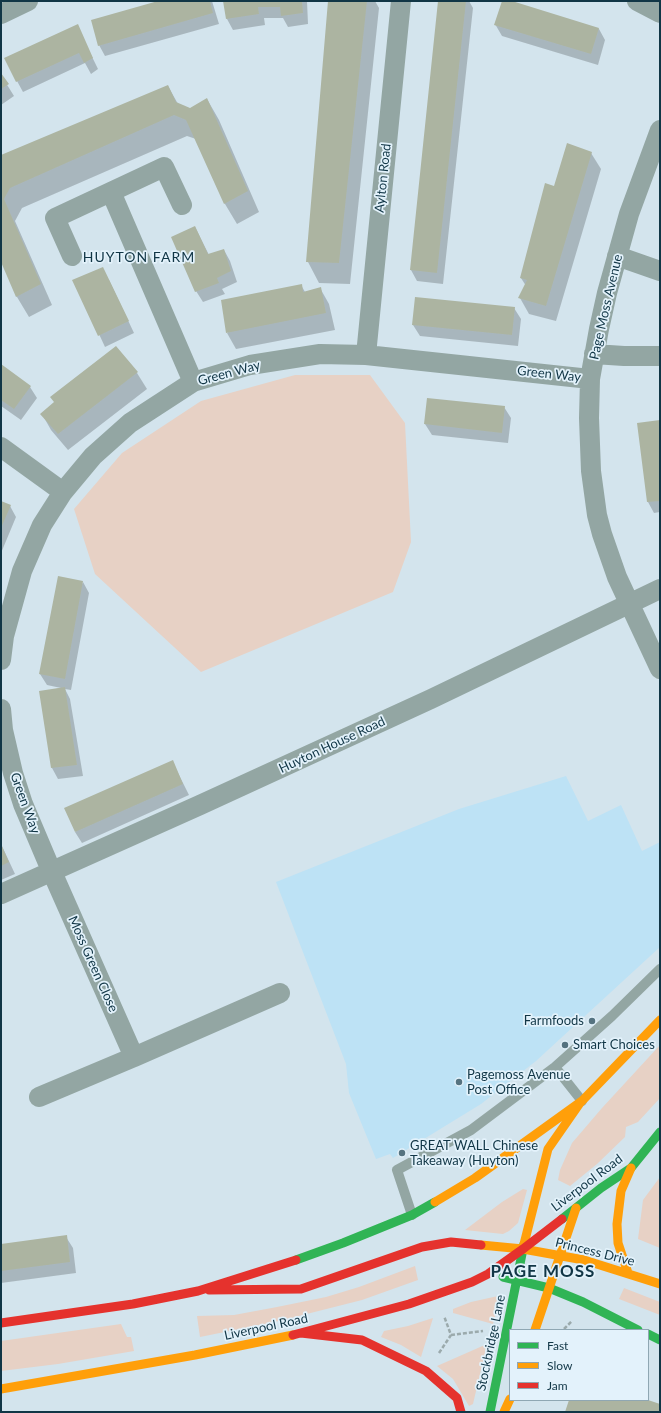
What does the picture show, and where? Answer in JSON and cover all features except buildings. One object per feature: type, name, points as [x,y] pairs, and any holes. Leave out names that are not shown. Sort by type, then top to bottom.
[{"type":"main road","points":[[1,1323],[133,1304],[198,1290],[275,1267],[343,1243],[412,1215],[475,1178],[582,1101],[660,1020]]},
{"type":"main road","name":"Stockbridge Lane","points":[[490,1412],[518,1281],[523,1250],[548,1149],[582,1101]]},
{"type":"main road","name":"Liverpool Road","points":[[1,1389],[194,1356],[301,1333],[409,1304],[472,1282],[488,1274],[523,1250],[601,1188],[631,1168],[660,1132]]},
{"type":"main road","points":[[628,1273],[618,1243],[617,1224],[621,1191],[631,1168]]},
{"type":"main road","points":[[535,1329],[576,1208]]},
{"type":"main road","points":[[198,1290],[301,1289],[422,1247],[450,1242],[523,1250]]},
{"type":"main road","name":"Princess Drive","points":[[523,1250],[584,1260],[660,1284]]},
{"type":"main road","points":[[488,1274],[549,1288],[583,1302],[636,1329]]},
{"type":"main road","points":[[301,1333],[362,1340],[426,1371],[457,1398],[461,1412]]},
{"type":"main road","points":[[649,1334],[660,1340]]},
{"type":"main road","points":[[504,1412],[509,1401]]},
{"type":"street","points":[[1,14],[28,1]]},
{"type":"street","name":"Aylton Road","points":[[366,355],[401,1]]},
{"type":"street","points":[[637,1],[660,13]]},
{"type":"street","name":"Page Moss Avenue","points":[[660,130],[629,214],[616,256],[594,354],[590,378],[589,398],[590,471],[597,514],[609,554],[629,604],[660,669]]},
{"type":"street","points":[[72,256],[55,218],[164,167],[182,205]]},
{"type":"street","points":[[111,192],[193,382]]},
{"type":"street","points":[[616,256],[660,271]]},
{"type":"street","name":"Green Way","points":[[1,660],[4,636],[22,571],[42,525],[63,492],[93,456],[130,423],[193,382],[258,364],[320,354],[366,355],[590,378]]},
{"type":"street","points":[[594,354],[660,356]]},
{"type":"street","points":[[1,447],[63,492]]},
{"type":"street","name":"Huyton House Road","points":[[1,894],[194,809],[431,699],[660,589]]},
{"type":"street","name":"Green Way","points":[[1,710],[3,730],[13,773],[23,804],[51,871]]},
{"type":"street","name":"Moss Green Close","points":[[51,871],[134,1056]]},
{"type":"street","points":[[40,1097],[280,993]]},
{"type":"lane","points":[[412,1215],[397,1170],[471,1130],[555,1067],[612,1016],[660,970]]},
{"type":"lane","points":[[555,1067],[582,1101]]},
{"type":"path","points":[[443,1313],[452,1335]]},
{"type":"path","points":[[564,1329],[576,1318]]},
{"type":"path","points":[[436,1357],[452,1335],[490,1330]]},
{"type":"shaded area","points":[[295,375],[370,375],[405,423],[411,542],[393,592],[201,672],[95,574],[74,509],[122,453],[201,401]]},
{"type":"shaded area","points":[[566,776],[588,821],[621,805],[642,851],[660,842],[660,947],[536,1061],[481,1104],[393,1158],[390,1154],[376,1159],[349,1093],[346,1064],[276,882],[459,809]]},
{"type":"shaded area","points":[[660,1045],[660,1098],[638,1122],[626,1127],[625,1137],[597,1164],[570,1186],[558,1180],[560,1170],[572,1143]]},
{"type":"shaded area","points":[[660,1177],[660,1248],[638,1239],[643,1200]]},
{"type":"shaded area","points":[[523,1189],[527,1190],[518,1223],[509,1231],[503,1234],[465,1230],[502,1202]]},
{"type":"shaded area","points":[[415,1266],[418,1280],[362,1300],[279,1321],[200,1337],[197,1316],[234,1315],[326,1297],[359,1287]]},
{"type":"shaded area","points":[[624,1288],[660,1302],[660,1315],[619,1299]]},
{"type":"shaded area","points":[[498,1296],[500,1298],[493,1324],[453,1313],[453,1309],[471,1302]]},
{"type":"shaded area","points":[[433,1318],[421,1357],[401,1345],[381,1337],[384,1331],[408,1326]]},
{"type":"shaded area","points":[[121,1324],[127,1337],[131,1337],[134,1351],[58,1364],[1,1371],[1,1341]]},
{"type":"shaded area","points":[[487,1344],[473,1404],[469,1406],[453,1379],[437,1366]]},
{"type":"traffic: fast","points":[[562,1219],[601,1188],[631,1168],[660,1132]]},
{"type":"traffic: fast","points":[[296,1260],[412,1215],[435,1202]]},
{"type":"traffic: fast","points":[[490,1412],[524,1244]]},
{"type":"traffic: fast","points":[[503,1277],[549,1288],[583,1302],[636,1329]]},
{"type":"traffic: fast","points":[[649,1334],[660,1340]]},
{"type":"traffic: slow","points":[[435,1202],[475,1178],[582,1101],[660,1020]]},
{"type":"traffic: slow","points":[[524,1244],[548,1149],[580,1103]]},
{"type":"traffic: slow","points":[[628,1273],[618,1243],[617,1224],[621,1191],[631,1168]]},
{"type":"traffic: slow","points":[[535,1329],[576,1208]]},
{"type":"traffic: slow","points":[[481,1245],[523,1249],[584,1260],[660,1284]]},
{"type":"traffic: slow","points":[[1,1389],[195,1355],[293,1335]]},
{"type":"traffic: slow","points":[[504,1412],[509,1401]]},
{"type":"traffic: jam","points":[[293,1335],[409,1304],[472,1282],[488,1274],[562,1219]]},
{"type":"traffic: jam","points":[[209,1290],[301,1289],[422,1247],[451,1242],[481,1245]]},
{"type":"traffic: jam","points":[[1,1323],[133,1304],[198,1291],[296,1260]]},
{"type":"traffic: jam","points":[[301,1333],[362,1340],[426,1371],[457,1398],[461,1412]]},
{"type":"place","name":"Farmfoods","points":[[592,1021]]},
{"type":"place","name":"Smart Choices","points":[[565,1045]]},
{"type":"place","name":"Pagemoss Avenue Post Office","points":[[459,1082]]},
{"type":"place","name":"GREAT WALL Chinese Takeaway (Huyton)","points":[[402,1153]]},
{"type":"district","name":"HUYTON FARM","points":[[139,257]]},
{"type":"district","name":"PAGE MOSS","points":[[543,1272]]}]
